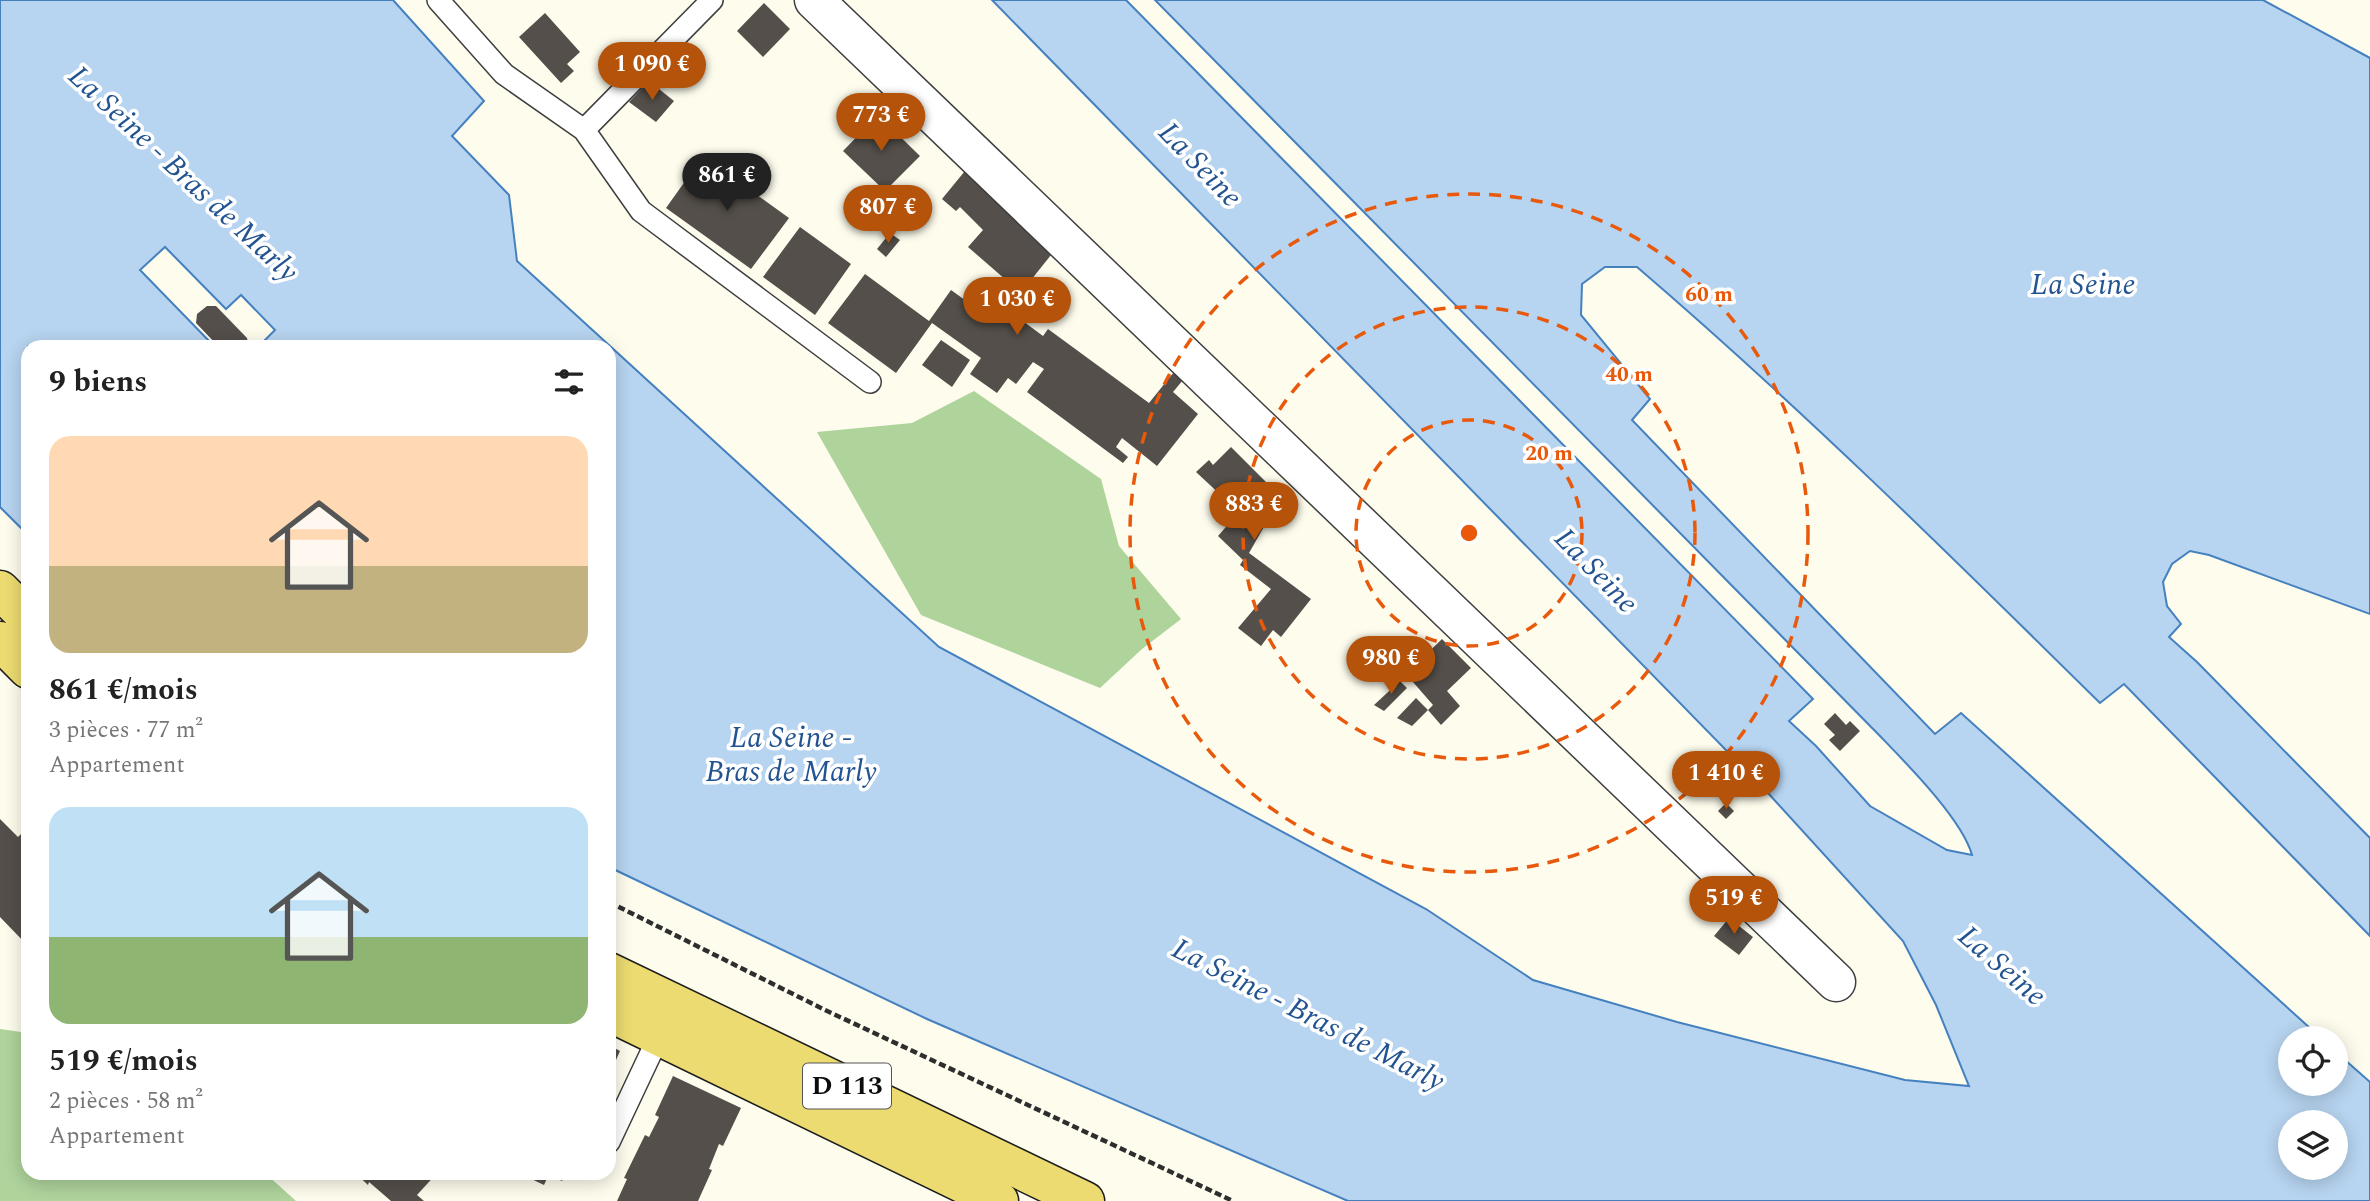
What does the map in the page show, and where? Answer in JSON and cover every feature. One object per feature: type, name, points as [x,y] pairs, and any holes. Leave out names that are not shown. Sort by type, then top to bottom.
[{"type":"main road","points":[[0,590],[21,611]]},
{"type":"main road","points":[[0,641],[21,662]]},
{"type":"main road","name":"D 113","points":[[616,975],[1086,1201]]},
{"type":"main road","name":"D 113","points":[[616,1015],[999,1201]]},
{"type":"street","points":[[814,0],[1836,982]]},
{"type":"lane","points":[[438,0],[504,75],[583,130],[641,211],[870,382]]},
{"type":"lane","points":[[583,130],[712,0]]},
{"type":"lane","points":[[616,1127],[659,1036]]},
{"type":"path","points":[[616,906],[825,1010],[1233,1201]]},
{"type":"green space","points":[[974,391],[1101,479],[1119,546],[1181,619],[1142,649],[1100,688],[921,615],[817,432],[912,423]]},
{"type":"green space","points":[[0,1029],[21,1032],[21,1180],[273,1180],[296,1201],[0,1201]]},
{"type":"water","name":"La Seine - Bras de Marly","points":[[0,0],[393,0],[484,101],[452,136],[509,195],[517,261],[603,340],[265,340],[275,330],[241,295],[226,309],[165,247],[140,270],[208,340],[21,340],[21,528],[0,507]]},
{"type":"water","points":[[992,0],[1126,0],[1813,699],[1789,721],[1816,746],[1870,806],[1947,850],[1972,855],[1957,825],[1904,760],[1155,0],[2263,0],[2370,58],[2370,614],[2209,555],[2190,551],[2172,564],[2163,582],[2167,606],[2181,624],[2169,637],[2197,662],[2370,838],[2370,936],[2124,684],[2100,703],[1814,426],[1637,267],[1605,267],[1582,284],[1581,315],[1650,399],[1632,420],[1935,734],[1961,713],[2308,1026],[2278,1026],[2278,1096],[2348,1096],[2348,1063],[2370,1082],[2370,1201],[1348,1201],[927,1019],[616,870],[616,352],[939,647],[1426,909],[1533,980],[1677,1022],[1905,1080],[1969,1086],[1936,1005],[1903,941],[1768,793]]},
{"type":"building","points":[[764,3],[790,29],[763,57],[737,31]]},
{"type":"building","points":[[545,13],[580,52],[567,64],[574,71],[561,83],[519,37]]},
{"type":"building","points":[[649,81],[674,101],[656,122],[629,102]]},
{"type":"building","points":[[878,115],[920,156],[885,191],[843,151]]},
{"type":"building","points":[[703,156],[789,218],[751,269],[666,208]]},
{"type":"building","points":[[969,166],[1052,250],[1049,254],[1051,255],[1015,300],[1019,304],[1012,313],[1043,336],[1048,329],[1149,403],[1174,372],[1183,380],[1173,392],[1198,414],[1157,466],[1122,438],[1116,447],[1128,457],[1123,463],[1027,392],[1044,369],[1033,362],[1016,384],[1008,378],[997,393],[970,374],[981,358],[932,323],[896,373],[828,323],[865,274],[929,321],[951,290],[980,311],[1006,280],[968,247],[983,230],[960,207],[956,211],[942,199]]},
{"type":"building","points":[[800,227],[851,264],[815,315],[763,277]]},
{"type":"building","points":[[890,233],[900,240],[886,257],[877,249]]},
{"type":"building","points":[[207,306],[216,306],[248,340],[212,340],[196,323],[197,314]]},
{"type":"building","points":[[941,340],[970,360],[952,387],[922,365]]},
{"type":"building","points":[[1231,447],[1281,497],[1249,553],[1311,599],[1281,637],[1273,630],[1261,646],[1238,628],[1271,589],[1240,565],[1243,560],[1218,536],[1239,512],[1196,472],[1209,460],[1213,465]]},
{"type":"building","points":[[1442,639],[1471,668],[1447,691],[1460,706],[1441,725],[1428,710],[1433,705],[1406,674]]},
{"type":"building","points":[[1400,681],[1407,688],[1384,711],[1374,705]]},
{"type":"building","points":[[1416,698],[1428,710],[1412,726],[1397,718]]},
{"type":"building","points":[[1835,713],[1846,725],[1850,721],[1860,731],[1840,751],[1829,740],[1835,735],[1824,724]]},
{"type":"building","points":[[1726,803],[1734,811],[1726,819],[1718,811]]},
{"type":"building","points":[[0,819],[18,837],[21,834],[21,939],[0,917]]},
{"type":"building","points":[[1729,918],[1753,937],[1739,955],[1714,936]]},
{"type":"building","points":[[673,1076],[741,1108],[723,1146],[719,1144],[709,1169],[712,1170],[698,1201],[617,1201],[627,1179],[624,1178],[645,1135],[649,1137],[659,1117],[655,1115]]},
{"type":"building","points":[[363,1180],[431,1180],[417,1195],[424,1201],[391,1201],[369,1182],[368,1185]]},
{"type":"building","points":[[534,1180],[546,1180],[544,1185]]},
{"type":"water label","name":"La Seine","points":[[1200,165]]},
{"type":"water label","name":"La Seine","points":[[2083,285]]},
{"type":"water label","name":"La Seine","points":[[1596,571]]},
{"type":"water label","name":"La Seine","points":[[2002,966]]}]
